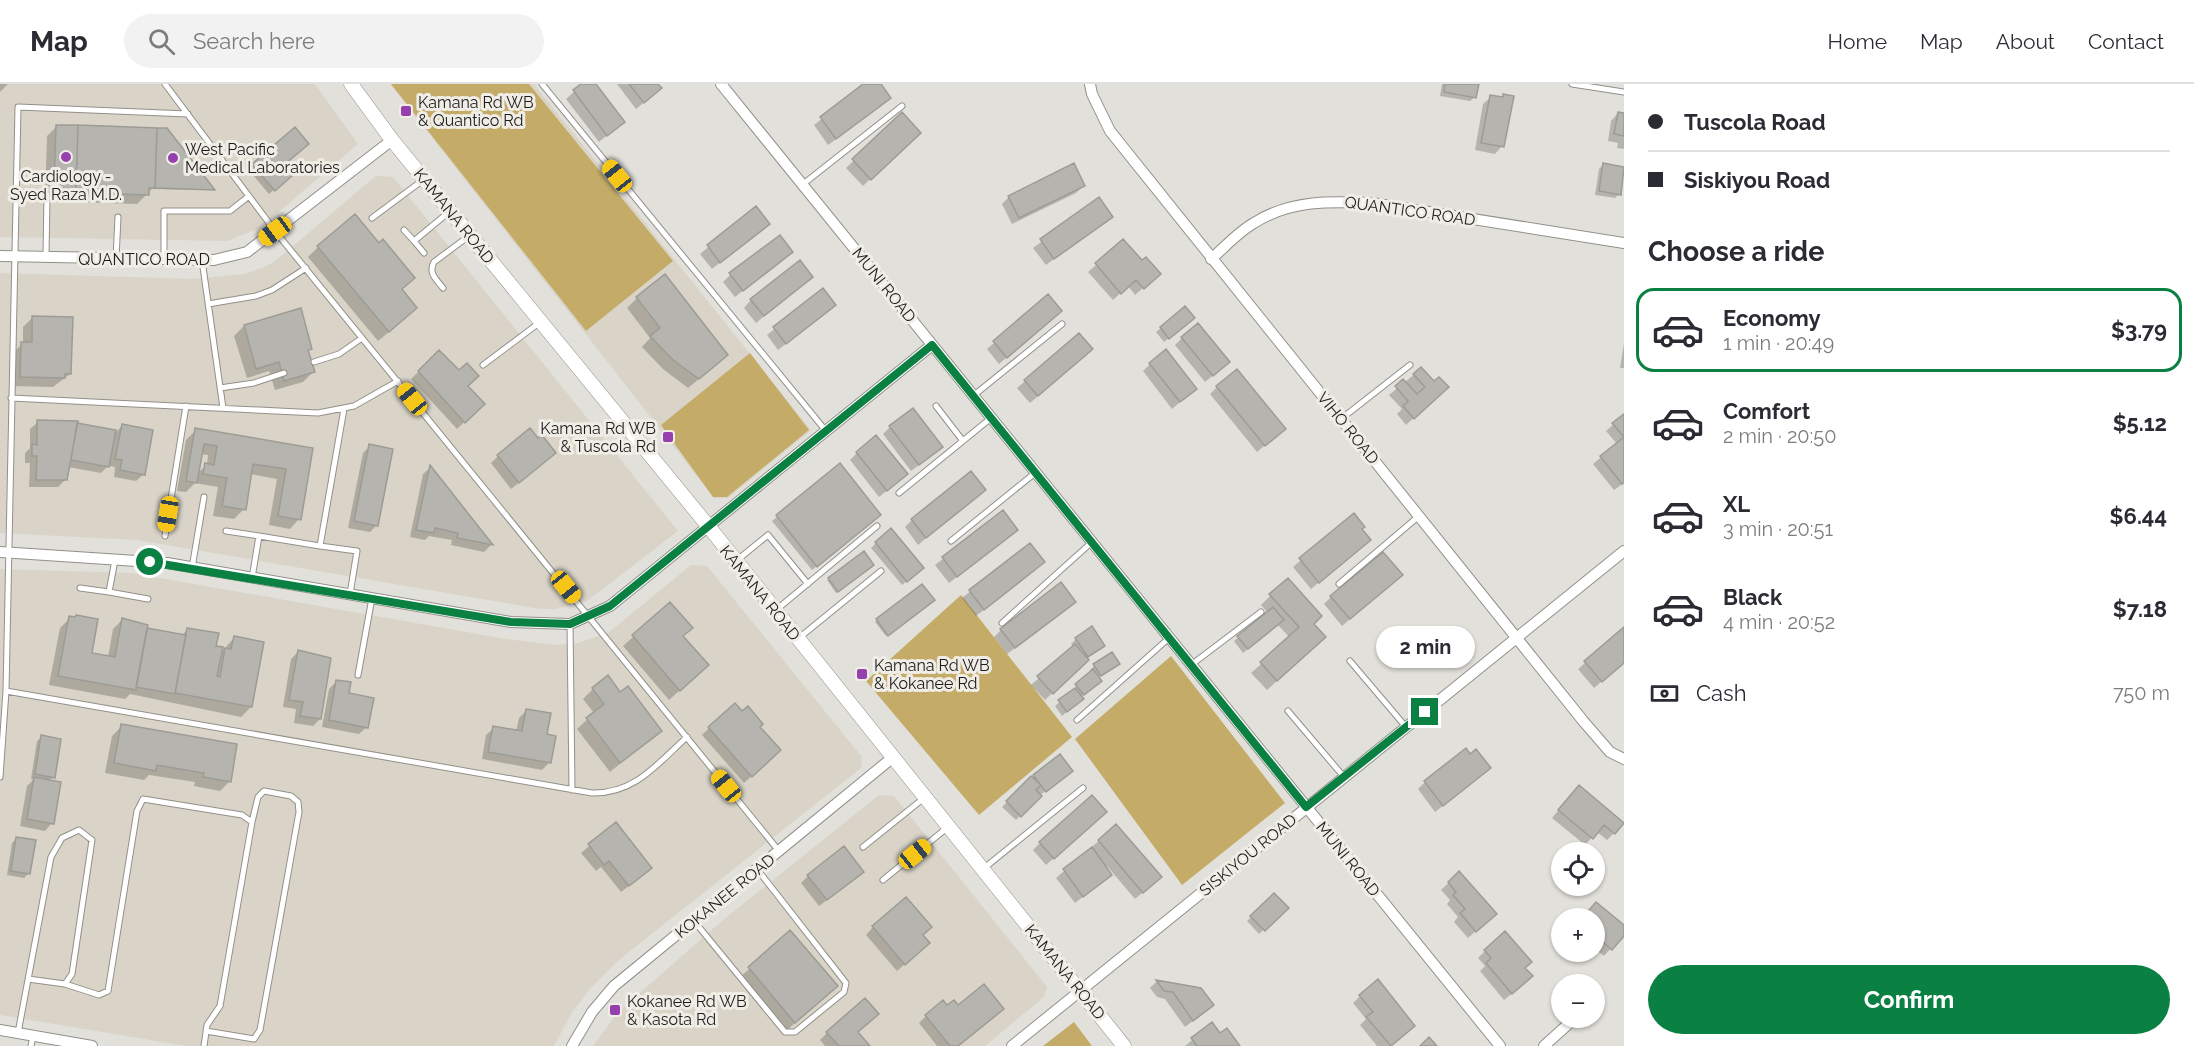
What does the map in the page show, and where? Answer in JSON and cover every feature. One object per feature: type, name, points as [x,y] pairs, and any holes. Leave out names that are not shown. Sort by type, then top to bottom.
[{"type":"street","name":"MUNI ROAD","points":[[721,84],[1500,1046]]},
{"type":"street","name":"VIHO ROAD","points":[[1090,84],[1092,94],[1110,131],[1211,259],[1610,752],[1624,759]]},
{"type":"street","name":"KAMANA ROAD","points":[[355,85],[392,140],[709,528],[1124,1046]]},
{"type":"street","name":"QUANTICO ROAD","points":[[0,256],[214,260],[247,252],[392,140]]},
{"type":"street","name":"QUANTICO ROAD","points":[[1211,259],[1252,223],[1279,210],[1310,202],[1372,203],[1624,243]]},
{"type":"street","points":[[4,552],[115,558],[192,568],[511,622],[570,624],[590,617],[610,606],[932,345]]},
{"type":"street","name":"SISKIYOU ROAD","points":[[1012,1046],[1624,551]]},
{"type":"street","name":"KOKANEE ROAD","points":[[572,1046],[592,1012],[614,986],[892,758]]},
{"type":"street","points":[[1544,1046],[1564,1028]]},
{"type":"street","points":[[0,1030],[18,1033],[32,1041],[92,1046]]},
{"type":"lane","points":[[165,84],[275,231],[779,851]]},
{"type":"lane","points":[[542,84],[826,432]]},
{"type":"lane","points":[[1572,84],[1624,92]]},
{"type":"lane","points":[[802,185],[902,106]]},
{"type":"lane","points":[[0,777],[6,692],[4,552],[8,512],[18,107],[188,114]]},
{"type":"lane","points":[[372,219],[424,179]]},
{"type":"lane","points":[[46,258],[47,195]]},
{"type":"lane","points":[[164,260],[165,211],[230,211],[249,196]]},
{"type":"lane","points":[[414,241],[450,211]]},
{"type":"lane","points":[[116,259],[118,217]]},
{"type":"lane","points":[[404,230],[424,253]]},
{"type":"lane","points":[[443,288],[432,273],[431,267],[434,262],[470,235]]},
{"type":"lane","points":[[202,260],[223,408]]},
{"type":"lane","points":[[208,304],[256,296],[272,290],[306,268]]},
{"type":"lane","points":[[483,365],[540,322]]},
{"type":"lane","points":[[974,396],[1062,324]]},
{"type":"lane","points":[[314,362],[339,354],[362,338]]},
{"type":"lane","points":[[1341,419],[1410,365]]},
{"type":"lane","points":[[220,388],[254,383],[284,373]]},
{"type":"lane","points":[[11,398],[318,414],[344,409],[398,381]]},
{"type":"lane","points":[[165,536],[186,406]]},
{"type":"lane","points":[[936,406],[963,441]]},
{"type":"lane","points":[[320,546],[344,409]]},
{"type":"lane","points":[[899,493],[991,418]]},
{"type":"lane","points":[[951,541],[1035,473]]},
{"type":"lane","points":[[192,568],[204,497]]},
{"type":"lane","points":[[0,511],[8,512]]},
{"type":"lane","points":[[1339,584],[1419,516]]},
{"type":"lane","points":[[775,611],[877,526]]},
{"type":"lane","points":[[226,531],[357,550],[350,594]]},
{"type":"lane","points":[[735,561],[768,535],[808,584]]},
{"type":"lane","points":[[252,578],[260,536]]},
{"type":"lane","points":[[1002,622],[1092,542]]},
{"type":"lane","points":[[109,592],[115,558]]},
{"type":"lane","points":[[797,639],[881,571]]},
{"type":"lane","points":[[80,588],[148,599]]},
{"type":"lane","points":[[358,675],[372,598]]},
{"type":"lane","points":[[1191,665],[1261,612]]},
{"type":"lane","points":[[570,624],[572,790]]},
{"type":"lane","points":[[1077,720],[1169,638]]},
{"type":"lane","points":[[1350,661],[1406,727]]},
{"type":"lane","points":[[6,692],[572,790],[604,793],[619,791],[642,778],[687,737]]},
{"type":"lane","points":[[1288,711],[1344,777]]},
{"type":"lane","points":[[982,870],[1083,788]]},
{"type":"lane","points":[[204,1046],[206,1031],[220,1006],[258,797],[264,791],[291,796],[298,802],[298,812],[260,1030],[254,1039],[206,1031]]},
{"type":"lane","points":[[863,847],[924,798]]},
{"type":"lane","points":[[28,980],[65,984],[99,994],[108,992],[137,811],[143,799],[242,815],[252,822]]},
{"type":"lane","points":[[883,880],[948,827]]},
{"type":"lane","points":[[18,1033],[51,857],[62,838],[79,830],[92,840],[72,974],[65,984]]},
{"type":"lane","points":[[694,921],[785,1032],[795,1032],[844,992],[846,983],[756,869]]},
{"type":"shaded area","points":[[0,84],[315,84],[358,144],[260,228],[227,241],[0,237]]},
{"type":"shaded area","points":[[390,84],[534,84],[811,430],[728,498],[714,498]]},
{"type":"shaded area","points":[[391,84],[529,84],[673,261],[586,331]]},
{"type":"shaded area","points":[[376,176],[393,177],[678,531],[587,601],[556,609],[540,609],[137,540],[0,533],[0,273],[194,279],[245,274],[269,265],[280,257]]},
{"type":"shaded area","points":[[750,353],[809,430],[727,497],[713,497],[661,425]]},
{"type":"shaded area","points":[[691,565],[707,566],[862,757],[861,768],[620,959],[590,989],[571,1014],[554,1046],[186,1046],[0,1015],[0,569],[132,573],[506,639],[556,645],[578,643],[608,633]]},
{"type":"shaded area","points":[[961,595],[1072,737],[979,815],[866,681]]},
{"type":"shaded area","points":[[1171,656],[1285,803],[1182,885],[1075,739]]},
{"type":"shaded area","points":[[879,795],[894,796],[1047,987],[1044,997],[985,1046],[593,1046],[618,1012],[723,920]]},
{"type":"shaded area","points":[[1074,1022],[1092,1046],[1043,1046]]},
{"type":"building","points":[[581,84],[596,84],[625,122],[607,136],[573,90]]},
{"type":"building","points":[[629,84],[658,84],[662,88],[644,103]]},
{"type":"building","points":[[863,84],[881,84],[891,98],[836,139],[820,117]]},
{"type":"building","points":[[1445,84],[1479,84],[1476,98],[1444,92]]},
{"type":"building","points":[[1503,94],[1514,96],[1504,147],[1481,143],[1490,95],[1503,97]]},
{"type":"building","points":[[902,112],[921,133],[871,180],[852,159]]},
{"type":"building","points":[[1618,112],[1624,113],[1624,136],[1614,134]]},
{"type":"building","name":"Cardiology - Syed Raza M.D.","points":[[56,125],[78,125],[76,189],[54,188]]},
{"type":"building","points":[[78,125],[157,128],[155,188],[149,188],[149,195],[84,193],[84,189],[76,189]]},
{"type":"building","points":[[295,127],[309,144],[284,165],[293,175],[275,191],[252,164]]},
{"type":"building","name":"West Pacific Medical Laboratories","points":[[157,128],[167,128],[215,190],[155,188]]},
{"type":"building","points":[[1074,163],[1085,186],[1019,218],[1008,196]]},
{"type":"building","points":[[1603,163],[1624,167],[1621,195],[1599,191]]},
{"type":"building","points":[[1099,197],[1113,217],[1054,259],[1040,239]]},
{"type":"building","points":[[756,206],[770,224],[720,263],[707,245]]},
{"type":"building","points":[[355,214],[379,243],[383,239],[415,278],[402,289],[417,308],[389,332],[317,246]]},
{"type":"building","points":[[780,235],[793,252],[743,291],[729,273]]},
{"type":"building","points":[[1123,239],[1142,260],[1146,257],[1161,274],[1144,289],[1136,280],[1121,294],[1095,263]]},
{"type":"building","points":[[800,260],[813,277],[764,316],[750,299]]},
{"type":"building","points":[[665,274],[728,355],[699,379],[673,360],[650,336],[660,328],[636,297]]},
{"type":"building","points":[[823,288],[836,305],[786,344],[773,327]]},
{"type":"building","points":[[1048,294],[1062,311],[1007,358],[993,341]]},
{"type":"building","points":[[1185,306],[1195,318],[1169,339],[1160,327]]},
{"type":"building","points":[[301,308],[312,349],[308,350],[315,372],[284,381],[279,362],[256,369],[244,325]]},
{"type":"building","points":[[32,316],[73,317],[71,374],[65,374],[65,378],[20,377],[21,342],[32,342]]},
{"type":"building","points":[[1198,323],[1230,362],[1213,376],[1181,337]]},
{"type":"building","points":[[1079,333],[1093,349],[1038,396],[1024,380]]},
{"type":"building","points":[[1166,349],[1197,389],[1180,402],[1149,363]]},
{"type":"building","points":[[439,350],[459,370],[467,363],[479,376],[468,386],[485,404],[465,423],[418,371]]},
{"type":"building","points":[[1421,367],[1434,381],[1439,377],[1449,387],[1414,419],[1403,406],[1408,401],[1395,386],[1403,379],[1417,394],[1425,387],[1413,374]]},
{"type":"building","points":[[1237,369],[1286,429],[1265,446],[1216,386]]},
{"type":"building","points":[[913,408],[943,447],[919,465],[889,426]]},
{"type":"building","points":[[1624,414],[1624,437],[1612,423]]},
{"type":"building","points":[[37,420],[78,421],[67,480],[36,480],[37,456],[32,456],[32,444],[37,445]]},
{"type":"building","points":[[77,423],[116,430],[109,467],[71,460]]},
{"type":"building","points":[[122,424],[153,430],[145,475],[120,470],[122,460],[115,459]]},
{"type":"building","points":[[195,428],[313,448],[301,520],[278,516],[286,469],[253,464],[246,510],[222,506],[227,478],[203,474],[205,463],[214,465],[217,446],[204,444],[197,483],[186,481]]},
{"type":"building","points":[[530,428],[538,438],[542,435],[556,453],[519,483],[497,455]]},
{"type":"building","points":[[876,435],[908,474],[887,491],[856,452]]},
{"type":"building","points":[[1624,437],[1624,483],[1622,484],[1600,456]]},
{"type":"building","points":[[369,444],[393,449],[378,526],[354,521]]},
{"type":"building","points":[[840,463],[881,515],[817,567],[776,515]]},
{"type":"building","points":[[430,465],[493,545],[457,538],[458,533],[435,528],[434,533],[416,530]]},
{"type":"building","points":[[971,471],[986,490],[926,538],[911,519]]},
{"type":"building","points":[[1003,510],[1018,530],[957,577],[942,557]]},
{"type":"building","points":[[1354,513],[1365,527],[1362,529],[1371,540],[1319,583],[1299,558]]},
{"type":"building","points":[[891,528],[924,568],[907,582],[875,542]]},
{"type":"building","points":[[1030,543],[1045,562],[984,610],[969,590]]},
{"type":"building","points":[[864,551],[874,565],[838,592],[828,578]]},
{"type":"building","points":[[1383,552],[1403,575],[1350,619],[1330,596]]},
{"type":"building","points":[[1288,578],[1322,616],[1314,624],[1326,637],[1277,681],[1260,662],[1299,627],[1269,594]]},
{"type":"building","points":[[1061,582],[1076,602],[1015,648],[1000,629]]},
{"type":"building","points":[[922,584],[935,600],[888,636],[876,619]]},
{"type":"building","points":[[670,602],[693,628],[683,636],[709,665],[680,691],[632,635]]},
{"type":"building","points":[[1273,607],[1284,620],[1248,649],[1237,636]]},
{"type":"building","points":[[76,615],[98,619],[92,653],[115,657],[122,618],[148,625],[136,690],[58,676],[69,616],[75,617]]},
{"type":"building","points":[[1092,626],[1105,646],[1088,657],[1075,638]]},
{"type":"building","points":[[1624,627],[1624,663],[1602,682],[1584,661]]},
{"type":"building","points":[[147,628],[186,635],[175,694],[136,687]]},
{"type":"building","points":[[187,628],[219,633],[216,646],[223,647],[217,676],[220,677],[225,648],[231,649],[234,636],[264,642],[252,707],[175,693]]},
{"type":"building","points":[[1075,644],[1089,660],[1053,694],[1037,676]]},
{"type":"building","points":[[298,650],[331,658],[321,719],[300,716],[303,702],[289,700]]},
{"type":"building","points":[[1112,652],[1120,664],[1101,676],[1093,664]]},
{"type":"building","points":[[1093,669],[1102,681],[1084,695],[1075,684]]},
{"type":"building","points":[[608,675],[620,692],[628,686],[662,731],[620,763],[586,718],[604,704],[592,688]]},
{"type":"building","points":[[336,680],[351,682],[349,693],[374,698],[368,728],[329,720]]},
{"type":"building","points":[[1075,688],[1084,699],[1067,712],[1058,700]]},
{"type":"building","points":[[735,703],[742,711],[748,706],[763,724],[760,727],[781,750],[752,777],[708,727]]},
{"type":"building","points":[[526,709],[551,713],[547,734],[556,736],[551,763],[488,752],[493,726],[522,731]]},
{"type":"building","points":[[121,724],[237,744],[231,782],[203,777],[204,773],[157,765],[156,771],[114,763]]},
{"type":"building","points":[[41,735],[61,739],[55,778],[35,774]]},
{"type":"building","points":[[1466,748],[1470,754],[1476,749],[1491,768],[1443,806],[1424,781]]},
{"type":"building","points":[[1060,754],[1073,771],[1046,792],[1033,775]]},
{"type":"building","points":[[1031,776],[1041,785],[1036,790],[1042,796],[1021,817],[1006,801]]},
{"type":"building","points":[[34,777],[61,782],[54,824],[27,819]]},
{"type":"building","points":[[1579,785],[1624,823],[1615,834],[1604,825],[1593,839],[1558,810]]},
{"type":"building","points":[[1092,795],[1107,812],[1054,859],[1039,842]]},
{"type":"building","points":[[616,822],[652,868],[629,886],[609,861],[604,865],[588,844]]},
{"type":"building","points":[[1116,824],[1162,877],[1143,893],[1098,840]]},
{"type":"building","points":[[16,837],[36,840],[30,874],[11,871]]},
{"type":"building","points":[[844,846],[864,872],[827,900],[807,875]]},
{"type":"building","points":[[1092,847],[1112,875],[1083,897],[1063,869]]},
{"type":"building","points":[[1459,871],[1497,914],[1476,932],[1460,913],[1465,909],[1453,895],[1456,892],[1448,882]]},
{"type":"building","points":[[1274,893],[1289,908],[1265,931],[1250,916]]},
{"type":"building","points":[[906,897],[932,927],[923,935],[930,943],[905,965],[872,926]]},
{"type":"building","points":[[1596,902],[1603,908],[1591,908]]},
{"type":"building","points":[[1605,909],[1624,925],[1624,936],[1612,950],[1605,944]]},
{"type":"building","points":[[790,930],[838,986],[795,1023],[748,967]]},
{"type":"building","points":[[1505,931],[1532,962],[1525,968],[1533,976],[1512,994],[1486,963],[1491,958],[1484,950]]},
{"type":"building","points":[[1378,979],[1415,1026],[1391,1046],[1366,1017],[1373,1012],[1359,995]]},
{"type":"building","points":[[1156,980],[1201,988],[1214,1005],[1193,1021],[1173,992],[1164,991]]},
{"type":"building","points":[[984,984],[1004,1009],[958,1046],[950,1046],[925,1015],[943,1000],[947,1005],[954,1000],[958,1005]]},
{"type":"building","points":[[865,998],[879,1014],[858,1032],[870,1046],[839,1046],[826,1032]]},
{"type":"building","points":[[1212,1022],[1220,1033],[1227,1028],[1240,1046],[1197,1046],[1191,1038]]},
{"type":"building","points":[[1429,1037],[1437,1046],[1420,1046]]},
{"type":"place","name":"Kamana Rd WB & Quantico Rd","points":[[406,111]]},
{"type":"place","name":"Cardiology - Syed Raza M.D.","points":[[66,157]]},
{"type":"place","name":"West Pacific Medical Laboratories","points":[[173,158]]},
{"type":"place","name":"Kamana Rd WB & Tuscola Rd","points":[[668,437]]},
{"type":"place","name":"Kamana Rd WB & Kokanee Rd","points":[[862,674]]},
{"type":"place","name":"Kokanee Rd WB & Kasota Rd","points":[[615,1010]]},
{"type":"route","points":[[150,562],[167,563],[511,622],[570,624],[590,617],[610,606],[932,345],[1306,807],[1425,712]]}]
